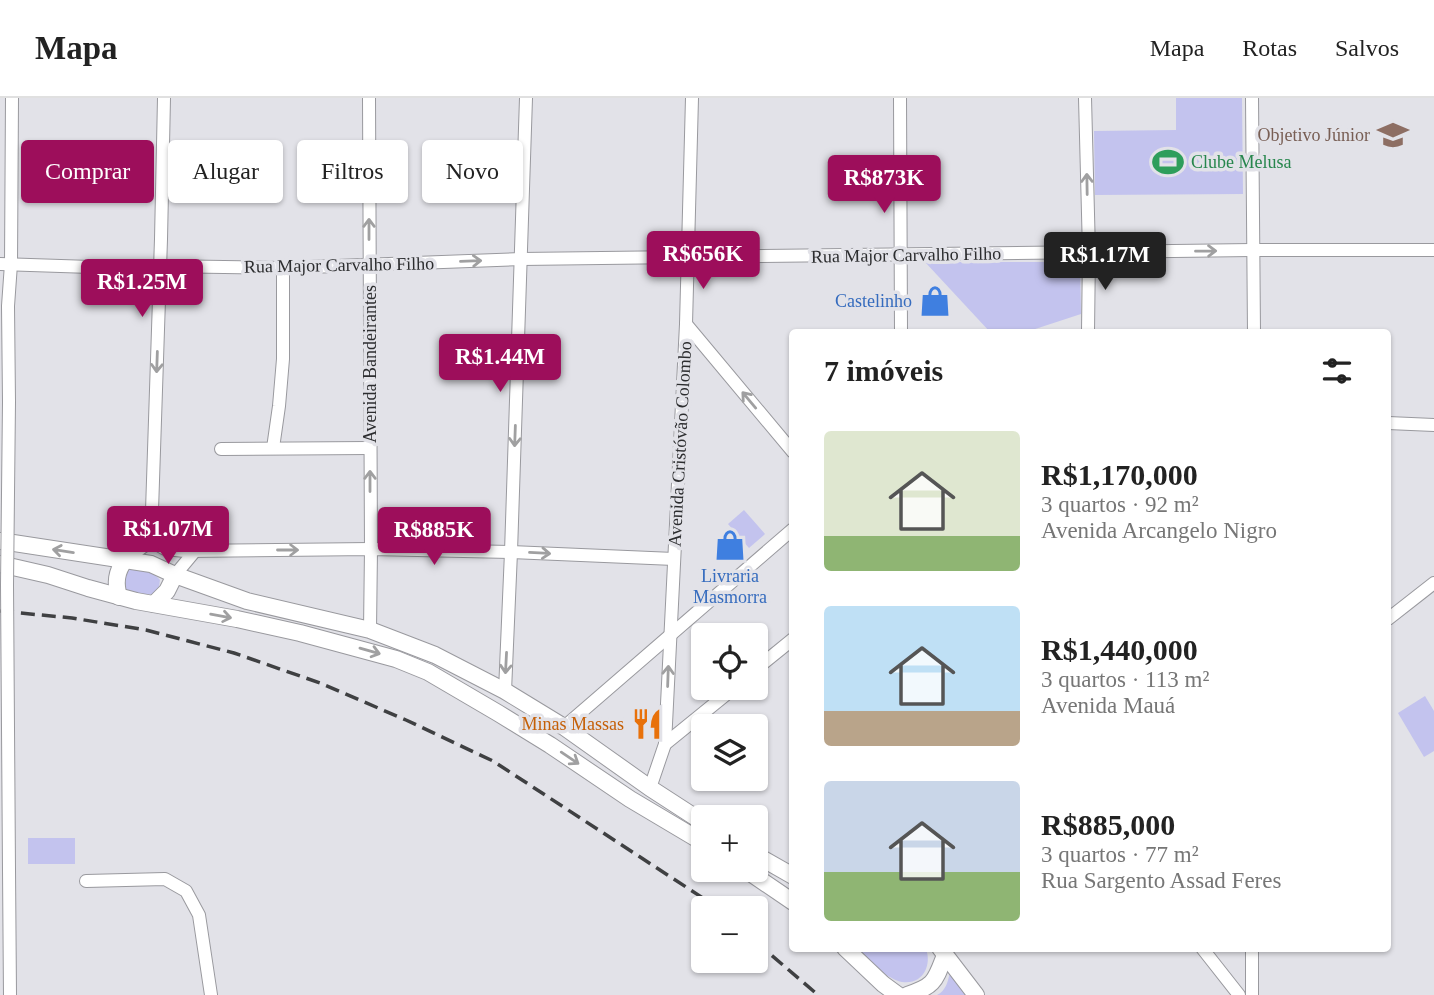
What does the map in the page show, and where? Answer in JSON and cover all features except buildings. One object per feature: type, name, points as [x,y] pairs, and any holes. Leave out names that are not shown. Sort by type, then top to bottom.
[{"type":"main road","points":[[0,541],[151,564],[247,601],[370,630],[435,655],[505,691],[564,727],[691,815]]},
{"type":"main road","points":[[119,597],[116,587],[118,572],[125,560]]},
{"type":"main road","points":[[0,564],[48,575],[119,597],[304,634],[396,659],[428,672],[550,745],[630,799],[691,835]]},
{"type":"main road","points":[[153,604],[167,591],[175,575]]},
{"type":"main road","points":[[768,862],[789,874]]},
{"type":"main road","points":[[764,882],[789,899]]},
{"type":"main road","points":[[850,952],[898,995]]},
{"type":"main road","points":[[907,995],[927,989],[936,976],[945,952]]},
{"type":"main road","points":[[946,952],[976,995]]},
{"type":"street","points":[[10,995],[5,972],[9,870],[9,402],[6,264],[12,98]]},
{"type":"street","points":[[151,541],[164,98]]},
{"type":"street","name":"Avenida Bandeirantes","points":[[369,98],[370,630]]},
{"type":"street","points":[[505,691],[526,98]]},
{"type":"street","name":"Avenida Cristóvão Colombo","points":[[650,788],[666,744],[686,324],[692,98]]},
{"type":"street","points":[[900,98],[901,329]]},
{"type":"street","points":[[1085,98],[1088,329]]},
{"type":"street","points":[[1252,98],[1254,329]]},
{"type":"street","name":"Rua Major Carvalho Filho","points":[[6,264],[283,268],[688,256],[1434,250]]},
{"type":"street","points":[[273,448],[282,359],[283,268]]},
{"type":"street","points":[[0,284],[8,306]]},
{"type":"street","points":[[686,324],[789,447]]},
{"type":"street","points":[[1391,423],[1434,425]]},
{"type":"street","points":[[221,449],[370,448]]},
{"type":"street","points":[[564,727],[789,533]]},
{"type":"street","points":[[151,541],[165,549],[195,551],[371,549],[674,559]]},
{"type":"street","points":[[125,560],[151,541]]},
{"type":"street","points":[[175,575],[195,551]]},
{"type":"street","points":[[1391,617],[1434,583]]},
{"type":"street","points":[[768,659],[789,642]]},
{"type":"street","points":[[666,744],[719,700]]},
{"type":"street","points":[[86,881],[165,879],[186,891],[199,915],[211,995]]},
{"type":"street","points":[[1205,952],[1239,995]]},
{"type":"street","points":[[1252,952],[1252,995]]},
{"type":"shaded area","name":"Clube Melusa","points":[[1176,98],[1242,98],[1243,194],[1095,195],[1094,131],[1176,130]]},
{"type":"shaded area","points":[[925,262],[1080,262],[1081,314],[1035,329],[987,329]]},
{"type":"shaded area","points":[[744,510],[765,534],[749,548],[728,524]]},
{"type":"shaded area","points":[[132,569],[157,577],[160,580],[156,592],[141,594],[126,589],[123,583],[126,572]]},
{"type":"shaded area","points":[[1425,696],[1434,711],[1434,751],[1424,757],[1398,713]]},
{"type":"shaded area","points":[[28,838],[75,838],[75,864],[28,864]]},
{"type":"shaded area","points":[[860,952],[927,952],[928,955],[924,973],[909,982],[891,978],[865,959]]},
{"type":"shaded area","points":[[950,972],[966,995],[937,995],[945,988]]},
{"type":"railway","points":[[0,611],[72,618],[146,630],[234,653],[320,683],[493,761],[700,896]]},
{"type":"railway","points":[[768,952],[818,995]]},
{"type":"place","name":"Objetivo Júnior","points":[[1393,135]]},
{"type":"place","name":"Clube Melusa","points":[[1168,162]]},
{"type":"place","name":"Castelinho","points":[[935,301]]},
{"type":"place","name":"Livraria Masmorra","points":[[730,545]]},
{"type":"place","name":"Minas Massas","points":[[647,724]]}]
